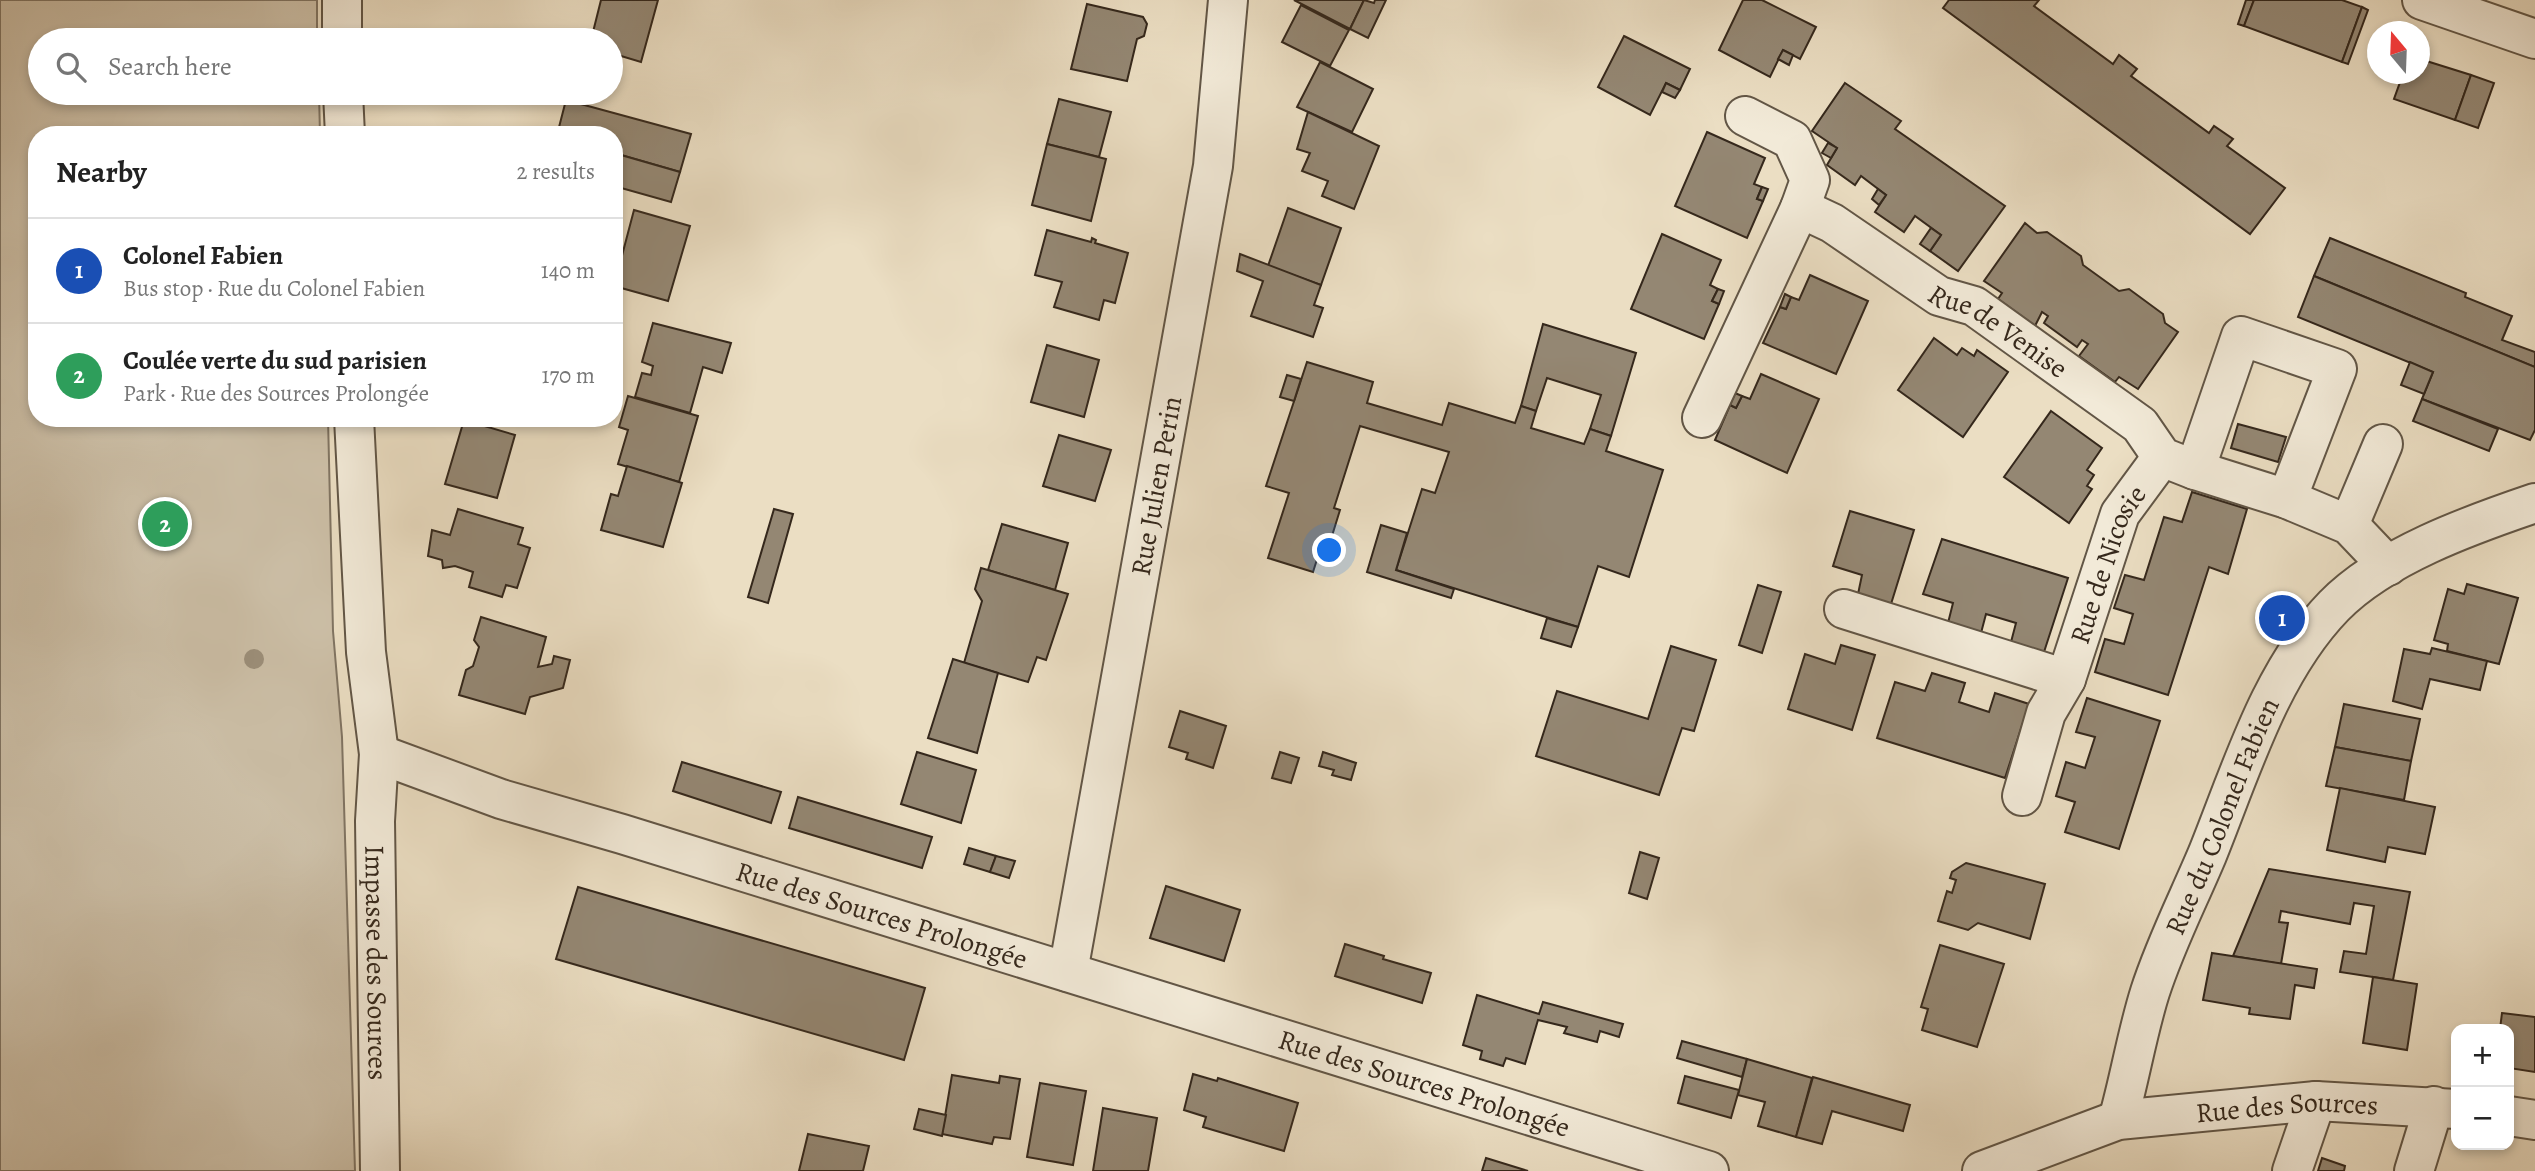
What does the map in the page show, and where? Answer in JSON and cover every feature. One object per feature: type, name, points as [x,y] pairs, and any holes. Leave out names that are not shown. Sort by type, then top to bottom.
[{"type":"street","points":[[342,0],[342,28]]},
{"type":"street","name":"Rue Julien Perin","points":[[1068,972],[1213,166],[1228,0]]},
{"type":"street","points":[[2422,0],[2535,39]]},
{"type":"street","points":[[344,105],[345,126]]},
{"type":"street","points":[[1702,418],[1800,208],[1810,180],[1792,140],[1745,116]]},
{"type":"street","name":"Rue de Venise","points":[[1800,208],[1832,223],[1939,296],[1974,306],[2140,425],[2178,463]]},
{"type":"street","name":"Rue de Nicosie","points":[[2022,796],[2046,713],[2066,679],[2120,514],[2178,463],[2241,336],[2337,369],[2287,499]]},
{"type":"street","points":[[354,427],[366,652],[379,754]]},
{"type":"street","points":[[2349,525],[2383,444]]},
{"type":"street","points":[[2178,463],[2287,499],[2349,525],[2388,566]]},
{"type":"street","name":"Rue du Colonel Fabien","points":[[2118,1120],[2150,992],[2276,691],[2301,649],[2335,606],[2388,566],[2460,528],[2535,503]]},
{"type":"street","name":"Rue de Nicosie","points":[[1844,609],[2066,679]]},
{"type":"street","name":"Rue des Sources Prolongée","points":[[379,754],[501,799],[1709,1171]]},
{"type":"street","name":"Impasse des Sources","points":[[379,754],[375,821],[380,1171]]},
{"type":"street","points":[[2292,1171],[2316,1101]]},
{"type":"street","name":"Rue des Sources","points":[[2118,1120],[2316,1101],[2445,1107]]},
{"type":"street","points":[[2414,1171],[2445,1107]]},
{"type":"street","points":[[2514,1117],[2535,1120]]},
{"type":"street","points":[[1982,1171],[2028,1162],[2118,1120]]},
{"type":"shaded area","points":[[0,0],[317,0],[317,28],[28,28],[28,105],[319,105],[320,126],[28,126],[28,427],[328,427],[333,631],[342,737],[355,1171],[0,1171]]},
{"type":"building","points":[[601,0],[658,0],[641,62],[623,57],[623,28],[594,28]]},
{"type":"building","points":[[1294,0],[1364,0],[1350,29]]},
{"type":"building","points":[[1364,0],[1374,3],[1375,0],[1386,0],[1368,38],[1350,29]]},
{"type":"building","points":[[1743,0],[1762,0],[1816,27],[1800,59],[1783,50],[1770,77],[1719,50]]},
{"type":"building","points":[[1949,0],[2039,0],[2034,6],[2113,64],[2119,55],[2137,69],[2131,76],[2209,133],[2214,126],[2233,139],[2227,146],[2285,188],[2250,234],[1943,8]]},
{"type":"building","points":[[2246,0],[2254,0],[2244,26],[2238,24]]},
{"type":"building","points":[[2254,0],[2342,0],[2362,7],[2342,62],[2244,26]]},
{"type":"building","points":[[1087,4],[1143,17],[1147,24],[1144,36],[1137,39],[1127,81],[1071,69]]},
{"type":"building","points":[[1301,5],[1349,30],[1330,66],[1282,42]]},
{"type":"building","points":[[2362,7],[2368,10],[2348,64],[2342,62]]},
{"type":"building","points":[[1624,36],[1690,69],[1680,90],[1666,83],[1650,115],[1598,87]]},
{"type":"building","points":[[1783,50],[1793,55],[1789,65],[1778,59]]},
{"type":"building","points":[[1320,62],[1373,89],[1352,132],[1297,107]]},
{"type":"building","points":[[2430,62],[2471,75],[2455,120],[2394,99],[2399,84],[2430,84]]},
{"type":"building","points":[[2471,75],[2494,83],[2478,128],[2455,120]]},
{"type":"building","points":[[1666,83],[1680,90],[1675,98],[1662,92]]},
{"type":"building","points":[[1845,83],[1901,121],[1895,129],[2005,206],[1958,271],[1930,251],[1941,235],[1915,216],[1904,232],[1875,212],[1886,195],[1861,176],[1855,185],[1827,165],[1837,148],[1812,131]]},
{"type":"building","points":[[1059,99],[1111,112],[1099,157],[1047,144]]},
{"type":"building","points":[[565,105],[584,105],[691,134],[680,172],[623,156],[623,126],[559,126]]},
{"type":"building","points":[[1308,112],[1379,146],[1354,209],[1322,196],[1328,181],[1302,171],[1310,153],[1297,149]]},
{"type":"building","points":[[1707,132],[1765,158],[1754,184],[1762,187],[1757,199],[1763,201],[1747,238],[1675,206]]},
{"type":"building","points":[[1828,143],[1837,148],[1831,158],[1822,153]]},
{"type":"building","points":[[1047,144],[1106,159],[1091,221],[1032,205]]},
{"type":"building","points":[[623,156],[680,172],[671,202],[623,189]]},
{"type":"building","points":[[1762,187],[1768,189],[1763,201],[1757,199]]},
{"type":"building","points":[[1878,189],[1886,195],[1879,205],[1872,199]]},
{"type":"building","points":[[1288,208],[1341,228],[1321,285],[1268,266]]},
{"type":"building","points":[[634,210],[690,226],[668,301],[623,288],[623,252]]},
{"type":"building","points":[[2025,223],[2037,233],[2047,232],[2081,256],[2083,265],[2119,291],[2129,289],[2163,314],[2165,323],[2178,332],[2138,389],[2119,377],[2115,382],[2079,356],[2088,344],[2082,340],[2077,347],[2044,323],[2048,316],[2042,312],[2035,326],[1998,299],[2002,293],[1984,281]]},
{"type":"building","points":[[1931,228],[1941,235],[1930,251],[1920,244]]},
{"type":"building","points":[[1047,230],[1091,242],[1092,238],[1096,240],[1095,243],[1128,253],[1115,303],[1104,300],[1099,320],[1054,307],[1062,282],[1035,275]]},
{"type":"building","points":[[1662,234],[1721,260],[1710,285],[1718,289],[1712,301],[1719,304],[1704,339],[1631,309]]},
{"type":"building","points":[[2330,238],[2466,293],[2465,297],[2512,316],[2502,340],[2535,352],[2535,367],[2314,276]]},
{"type":"building","points":[[1240,254],[1321,285],[1314,305],[1323,308],[1313,337],[1251,316],[1263,281],[1237,271]]},
{"type":"building","points":[[1810,275],[1868,301],[1836,374],[1763,343],[1780,307],[1786,309],[1791,297],[1799,300]]},
{"type":"building","points":[[2314,276],[2535,367],[2535,430],[2530,440],[2422,399],[2433,372],[2298,317]]},
{"type":"building","points":[[1718,289],[1724,291],[1719,304],[1712,301]]},
{"type":"building","points":[[1785,294],[1791,297],[1786,309],[1780,307]]},
{"type":"building","points":[[653,323],[731,343],[722,373],[703,367],[690,413],[635,397],[642,373],[651,375],[653,366],[642,362]]},
{"type":"building","points":[[1543,324],[1636,353],[1611,436],[1590,429],[1601,395],[1547,378],[1536,411],[1521,406]]},
{"type":"building","points":[[1934,338],[1957,355],[1962,348],[1974,356],[1977,350],[2008,372],[1963,437],[1898,390]]},
{"type":"building","points":[[1047,345],[1099,360],[1084,417],[1031,402]]},
{"type":"building","points":[[1307,362],[1373,382],[1367,403],[1442,425],[1449,403],[1515,423],[1521,406],[1536,411],[1531,428],[1584,444],[1590,429],[1611,436],[1606,451],[1663,470],[1629,577],[1598,566],[1578,627],[1396,570],[1422,489],[1435,493],[1449,452],[1360,426],[1334,508],[1340,510],[1327,552],[1320,550],[1313,572],[1268,558],[1289,493],[1266,486]]},
{"type":"building","points":[[2410,362],[2433,372],[2424,394],[2401,385]]},
{"type":"building","points":[[1761,374],[1819,399],[1787,473],[1715,440],[1730,405],[1736,408],[1742,396],[1750,399]]},
{"type":"building","points":[[1287,375],[1301,379],[1294,401],[1280,397]]},
{"type":"building","points":[[1735,393],[1742,396],[1736,408],[1730,405]]},
{"type":"building","points":[[628,396],[698,416],[679,482],[618,464],[628,430],[619,427],[623,427],[623,413]]},
{"type":"building","points":[[2422,399],[2498,429],[2489,451],[2413,421]]},
{"type":"building","points":[[2051,411],[2102,448],[2087,470],[2094,475],[2087,486],[2092,489],[2069,523],[2004,477]]},
{"type":"building","points":[[2238,424],[2286,437],[2278,462],[2231,448]]},
{"type":"building","points":[[462,427],[488,427],[515,435],[497,498],[445,484]]},
{"type":"building","points":[[1059,435],[1111,450],[1095,501],[1043,486]]},
{"type":"building","points":[[627,466],[682,483],[663,547],[601,530],[611,494],[618,496]]},
{"type":"building","points":[[2192,492],[2247,509],[2228,574],[2209,567],[2168,695],[2095,672],[2105,639],[2124,644],[2133,614],[2114,608],[2125,575],[2144,580],[2164,517],[2182,522]]},
{"type":"building","points":[[458,509],[523,528],[518,544],[530,548],[517,588],[506,585],[502,597],[469,587],[473,572],[455,566],[443,568],[442,560],[428,556],[432,530],[450,535]]},
{"type":"building","points":[[774,509],[793,514],[768,603],[748,597]]},
{"type":"building","points":[[1850,511],[1914,530],[1891,604],[1858,594],[1862,575],[1833,566]]},
{"type":"building","points":[[1002,524],[1068,543],[1055,590],[988,570]]},
{"type":"building","points":[[1381,525],[1407,533],[1396,570],[1454,589],[1451,598],[1367,572]]},
{"type":"building","points":[[1942,539],[2068,578],[2044,652],[2011,642],[2016,623],[1986,614],[1981,633],[1948,623],[1953,603],[1923,594]]},
{"type":"building","points":[[981,568],[1068,594],[1046,660],[1037,657],[1028,682],[964,663],[982,601],[975,589]]},
{"type":"building","points":[[2467,584],[2518,598],[2499,664],[2447,651],[2448,644],[2434,640],[2448,589],[2464,594]]},
{"type":"building","points":[[1758,585],[1781,592],[1762,653],[1739,645]]},
{"type":"building","points":[[481,617],[546,637],[538,667],[552,664],[554,656],[570,660],[563,688],[530,697],[525,714],[459,695],[466,670],[473,666],[479,647],[474,640]]},
{"type":"building","points":[[1547,618],[1578,627],[1571,647],[1541,638]]},
{"type":"building","points":[[1841,645],[1875,655],[1852,730],[1788,709],[1805,654],[1835,664]]},
{"type":"building","points":[[1671,646],[1716,660],[1694,731],[1682,728],[1659,795],[1536,756],[1557,691],[1648,719]]},
{"type":"building","points":[[2432,648],[2487,661],[2480,690],[2430,679],[2422,709],[2393,701],[2404,649],[2430,654]]},
{"type":"building","points":[[953,659],[998,673],[977,753],[928,738]]},
{"type":"building","points":[[1932,673],[1965,683],[1959,702],[1989,712],[1995,693],[2029,704],[2005,778],[1877,738],[1895,682],[1925,691]]},
{"type":"building","points":[[2087,698],[2160,721],[2119,849],[2065,832],[2075,802],[2056,796],[2066,762],[2085,768],[2095,737],[2076,732]]},
{"type":"building","points":[[2344,704],[2420,719],[2411,761],[2335,747]]},
{"type":"building","points":[[1180,711],[1226,726],[1213,768],[1186,759],[1188,753],[1169,747]]},
{"type":"building","points":[[2335,747],[2411,761],[2404,800],[2326,786]]},
{"type":"building","points":[[917,752],[976,770],[961,823],[901,804]]},
{"type":"building","points":[[1280,752],[1299,758],[1291,783],[1272,778]]},
{"type":"building","points":[[1323,752],[1356,763],[1351,780],[1332,775],[1334,770],[1319,766]]},
{"type":"building","points":[[682,762],[781,792],[771,823],[673,791]]},
{"type":"building","points":[[2340,788],[2435,807],[2425,854],[2388,847],[2385,862],[2327,850]]},
{"type":"building","points":[[798,797],[932,837],[922,868],[789,828]]},
{"type":"building","points":[[969,848],[996,856],[990,872],[964,864]]},
{"type":"building","points":[[1640,852],[1659,858],[1647,899],[1629,893]]},
{"type":"building","points":[[996,856],[1015,861],[1009,878],[990,872]]},
{"type":"building","points":[[1966,863],[2045,884],[2030,939],[1978,923],[1968,930],[1938,921],[1947,891],[1952,893],[1956,880],[1950,878],[1952,872]]},
{"type":"building","points":[[2269,869],[2410,892],[2393,980],[2340,972],[2344,951],[2366,954],[2374,906],[2354,903],[2350,924],[2281,911],[2279,922],[2288,923],[2281,964],[2233,956]]},
{"type":"building","points":[[1166,886],[1240,910],[1224,961],[1150,938]]},
{"type":"building","points":[[578,887],[925,988],[904,1060],[556,959]]},
{"type":"building","points":[[1345,944],[1431,973],[1422,1003],[1335,976]]},
{"type":"building","points":[[1940,945],[2004,964],[1977,1047],[1922,1030],[1928,1009],[1921,1007]]},
{"type":"building","points":[[2212,953],[2317,969],[2314,988],[2295,985],[2290,1019],[2249,1014],[2250,1008],[2203,1000]]},
{"type":"building","points":[[2373,977],[2417,984],[2407,1050],[2363,1043]]},
{"type":"building","points":[[1477,995],[1539,1014],[1543,1002],[1623,1024],[1619,1037],[1600,1031],[1597,1042],[1564,1033],[1567,1027],[1538,1020],[1525,1064],[1506,1058],[1503,1066],[1480,1059],[1482,1051],[1463,1045]]},
{"type":"building","points":[[2502,1013],[2535,1017],[2535,1072],[2514,1069],[2514,1024],[2501,1024]]},
{"type":"building","points":[[1682,1041],[1747,1059],[1742,1077],[1677,1058]]},
{"type":"building","points":[[1747,1059],[1812,1078],[1796,1137],[1758,1126],[1765,1102],[1738,1095]]},
{"type":"building","points":[[1193,1074],[1217,1081],[1218,1078],[1298,1103],[1284,1151],[1203,1127],[1206,1117],[1184,1110]]},
{"type":"building","points":[[952,1075],[999,1083],[1000,1076],[1020,1079],[1010,1139],[994,1137],[992,1144],[942,1134]]},
{"type":"building","points":[[1685,1076],[1739,1090],[1731,1118],[1678,1103]]},
{"type":"building","points":[[1813,1077],[1910,1105],[1903,1131],[1832,1111],[1822,1144],[1796,1137]]},
{"type":"building","points":[[1040,1083],[1086,1091],[1073,1165],[1027,1157]]},
{"type":"building","points":[[1103,1108],[1157,1118],[1148,1171],[1093,1171]]},
{"type":"building","points":[[919,1109],[946,1115],[942,1136],[914,1129]]},
{"type":"building","points":[[808,1134],[869,1146],[863,1171],[799,1171]]},
{"type":"building","points":[[1486,1158],[1528,1171],[1482,1171]]},
{"type":"building","points":[[2322,1158],[2345,1166],[2344,1171],[2318,1171]]},
{"type":"place","name":"Coulée verte du sud parisien","points":[[165,524]]},
{"type":"place","name":"Colonel Fabien","points":[[2282,618]]}]
